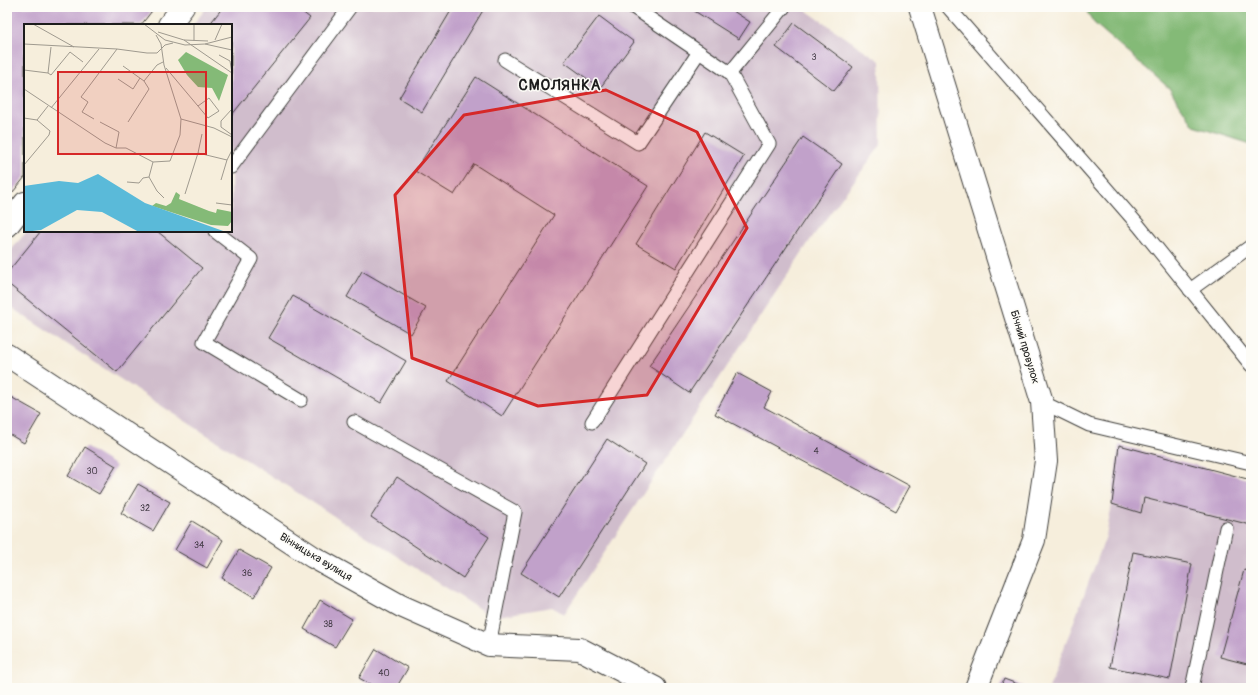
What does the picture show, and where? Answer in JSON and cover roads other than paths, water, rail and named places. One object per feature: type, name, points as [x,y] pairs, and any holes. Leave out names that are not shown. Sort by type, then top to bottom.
[{"type":"street","points":[[170,24],[183,7]]},
{"type":"street","name":"Бічний провулок","points":[[920,7],[1042,402],[1046,461],[1034,540],[976,688]]},
{"type":"street","points":[[7,226],[24,204]]},
{"type":"street","name":"Вінницька вулиця","points":[[7,355],[313,557],[401,606],[489,645],[580,649],[655,688]]},
{"type":"lane","points":[[232,166],[350,7]]},
{"type":"lane","points":[[592,422],[769,144],[730,73],[633,7]]},
{"type":"lane","points":[[730,73],[784,7]]},
{"type":"lane","points":[[948,7],[1134,220],[1251,365]]},
{"type":"lane","points":[[505,60],[638,143],[699,52]]},
{"type":"lane","points":[[216,232],[251,259],[204,342],[301,400]]},
{"type":"lane","points":[[1190,290],[1251,246]]},
{"type":"lane","points":[[1042,402],[1089,426],[1251,464]]},
{"type":"lane","points":[[354,422],[515,512],[489,645]]},
{"type":"lane","points":[[1191,688],[1226,528]]},
{"type":"district","name":"СМОЛЯНКА","points":[[560,85]]}]
